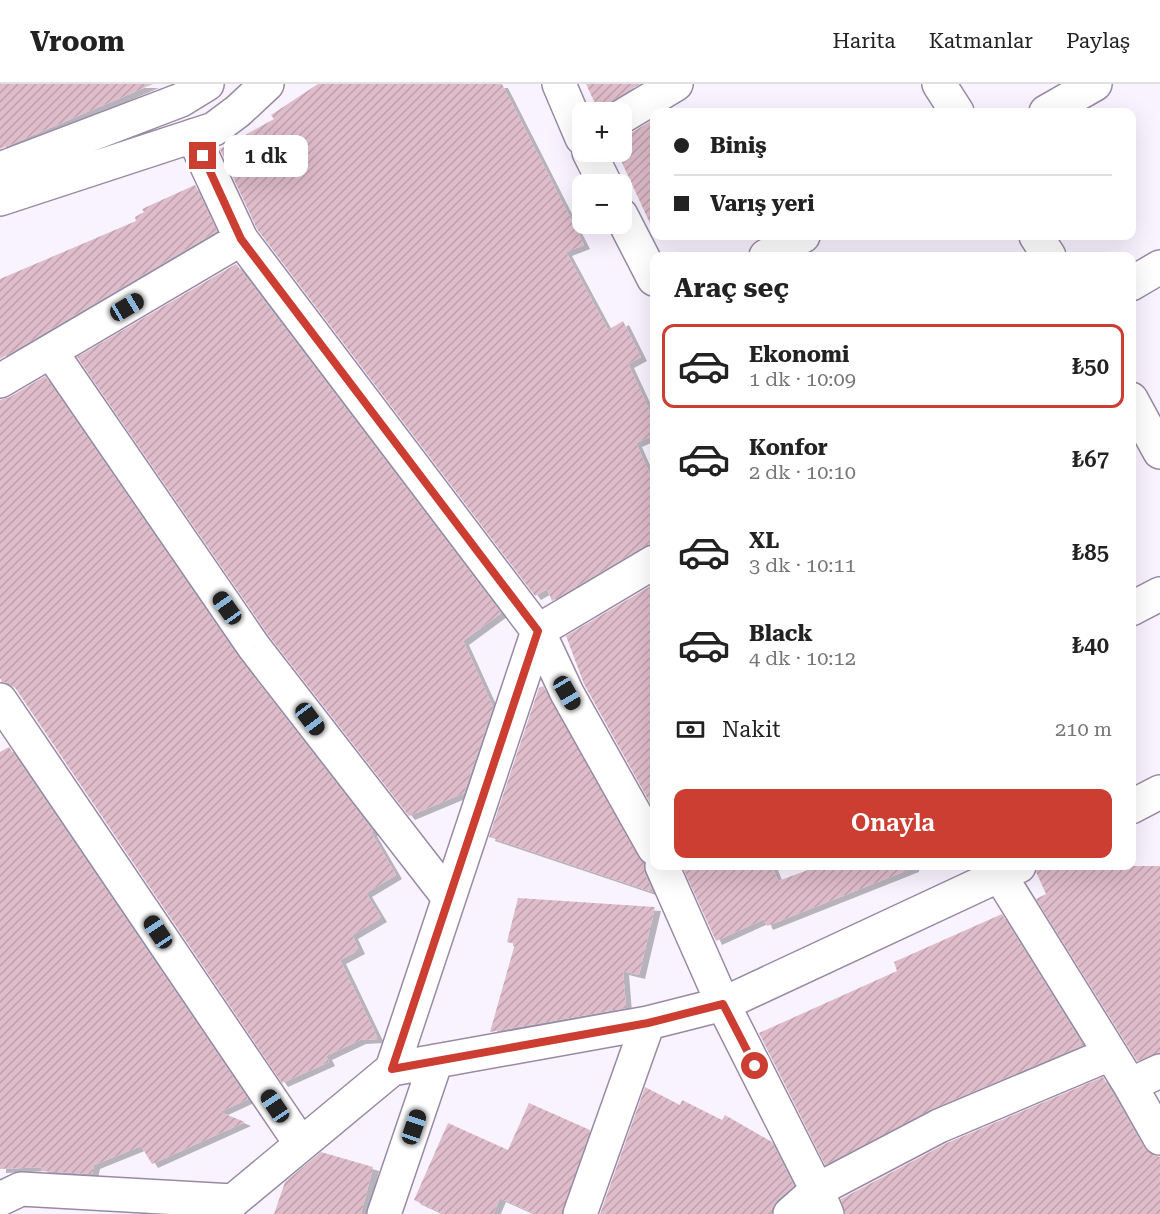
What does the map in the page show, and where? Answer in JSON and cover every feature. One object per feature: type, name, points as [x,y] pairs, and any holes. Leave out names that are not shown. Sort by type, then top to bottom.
[{"type":"street","points":[[0,169],[181,100],[207,84]]},
{"type":"street","points":[[0,199],[214,129],[238,111],[267,84]]},
{"type":"street","points":[[559,84],[572,115]]},
{"type":"street","points":[[632,110],[676,84]]},
{"type":"street","points":[[939,84],[954,108]]},
{"type":"street","points":[[1053,108],[1095,84]]},
{"type":"street","points":[[193,136],[241,239],[538,631],[567,693],[650,840]]},
{"type":"street","points":[[631,234],[650,271]]},
{"type":"street","points":[[0,381],[241,239]]},
{"type":"street","points":[[773,252],[796,240]]},
{"type":"street","points":[[1136,281],[1160,267]]},
{"type":"street","points":[[51,351],[254,647],[449,898]]},
{"type":"street","points":[[1136,408],[1160,452]]},
{"type":"street","points":[[392,1069],[538,631],[650,564]]},
{"type":"street","points":[[1136,606],[1160,594]]},
{"type":"street","points":[[0,700],[301,1144]]},
{"type":"street","points":[[1136,804],[1160,792]]},
{"type":"street","points":[[664,870],[723,1004],[822,1202]]},
{"type":"street","points":[[13,1200],[233,1201],[392,1069],[648,1023],[723,1004],[1002,870]]},
{"type":"street","points":[[1005,870],[1160,1138]]},
{"type":"street","points":[[580,1214],[648,1023]]},
{"type":"street","points":[[790,1214],[822,1202],[939,1126],[1110,1054]]},
{"type":"street","points":[[384,1214],[436,1061]]},
{"type":"street","points":[[1130,1085],[1160,1071]]},
{"type":"building","points":[[0,84],[153,84],[0,149]]},
{"type":"building","points":[[318,84],[502,84],[572,221],[572,234],[578,234],[584,245],[566,252],[608,330],[623,321],[641,357],[628,364],[650,411],[650,437],[636,443],[650,475],[650,544],[552,601],[547,589],[535,596],[257,229],[220,149],[274,119],[271,115]]},
{"type":"building","points":[[586,84],[640,84],[610,102],[594,102]]},
{"type":"building","points":[[650,121],[650,223],[632,184],[632,174],[627,174],[622,162],[632,162],[632,132]]},
{"type":"building","points":[[195,185],[217,231],[0,359],[0,279],[136,221],[135,217],[144,212],[142,209]]},
{"type":"building","points":[[236,264],[501,613],[463,641],[493,707],[464,793],[409,816],[269,636],[77,357]]},
{"type":"building","points":[[45,376],[239,658],[373,831],[371,832],[396,875],[366,893],[381,918],[352,935],[359,950],[340,960],[378,1039],[360,1040],[326,1056],[329,1062],[282,1083],[16,689],[9,683],[2,682],[0,678],[0,400],[10,397]]},
{"type":"building","points":[[650,586],[650,803],[584,684],[566,636]]},
{"type":"building","points":[[543,686],[638,857],[644,863],[645,874],[653,892],[489,837],[539,688]]},
{"type":"building","points":[[9,747],[248,1099],[220,1112],[245,1122],[152,1164],[141,1146],[94,1165],[92,1174],[41,1171],[42,1167],[0,1169],[0,752]]},
{"type":"building","points":[[1136,866],[1160,866],[1160,1053],[1137,1061],[1036,899],[1046,894],[1036,870],[1136,870]]},
{"type":"building","points":[[684,870],[774,870],[778,881],[808,870],[908,870],[767,926],[764,919],[716,941]]},
{"type":"building","points":[[518,898],[655,907],[639,975],[623,971],[626,1008],[490,1032],[515,944],[507,942]]},
{"type":"building","points":[[1002,914],[1083,1045],[932,1109],[825,1165],[759,1033],[897,971],[894,962]]},
{"type":"building","points":[[1103,1077],[1144,1147],[1151,1154],[1160,1157],[1160,1214],[845,1214],[841,1199],[947,1143]]},
{"type":"building","points":[[645,1087],[680,1105],[682,1100],[722,1120],[725,1115],[772,1142],[794,1186],[777,1200],[772,1208],[772,1214],[600,1214]]},
{"type":"building","points":[[529,1103],[590,1130],[562,1214],[536,1214],[500,1198],[493,1214],[444,1214],[414,1200],[448,1123],[508,1150]]},
{"type":"building","points":[[321,1152],[373,1167],[361,1214],[274,1214],[285,1182]]},
{"type":"route","points":[[203,156],[241,239],[538,631],[392,1069],[648,1023],[723,1004],[755,1066]]}]
